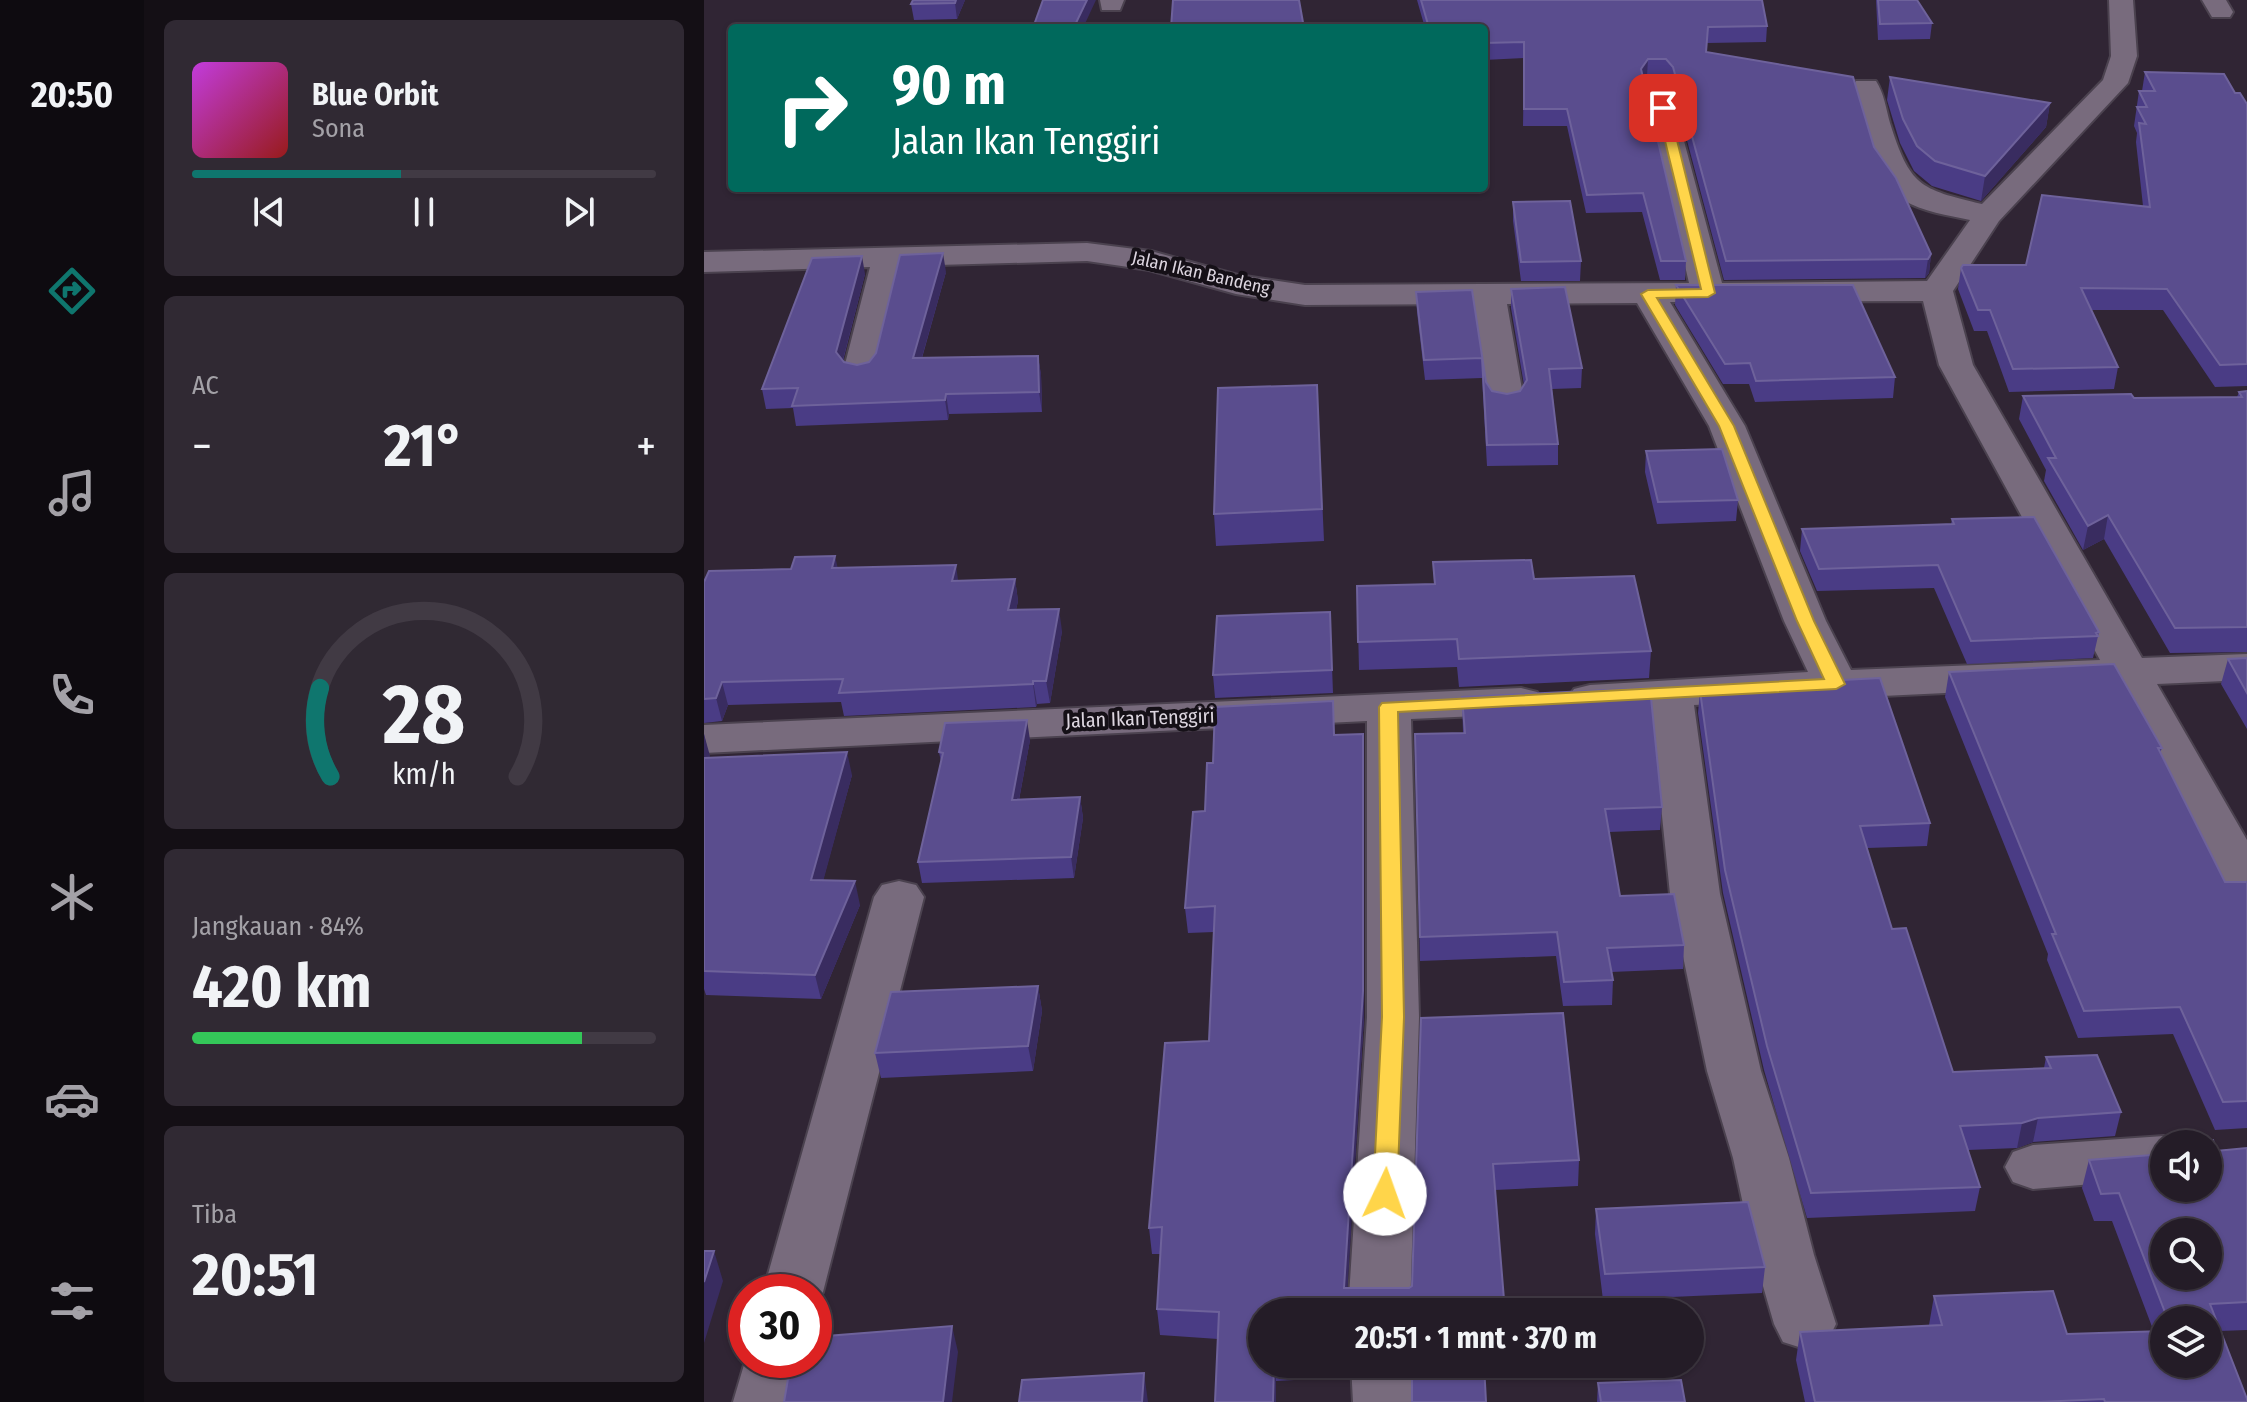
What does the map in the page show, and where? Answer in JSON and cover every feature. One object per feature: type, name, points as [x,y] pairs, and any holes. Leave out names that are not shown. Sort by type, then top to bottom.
[{"type":"street","points":[[2121,0],[2124,56],[2115,83],[1988,215],[1937,291],[1956,365],[1996,406],[2127,671],[2247,883]]},
{"type":"street","points":[[1656,85],[1708,293]]},
{"type":"street","points":[[1866,87],[1896,176],[1907,189],[1919,196],[1988,215]]},
{"type":"street","name":"Jalan Ikan Bandeng","points":[[704,262],[1087,252],[1151,261],[1236,284],[1305,295],[1937,291]]},
{"type":"street","points":[[860,372],[889,256]]},
{"type":"street","points":[[1648,294],[1727,426],[1805,621],[1836,684]]},
{"type":"street","points":[[1489,296],[1506,401]]},
{"type":"street","name":"Jalan Ikan Tenggiri","points":[[704,739],[2247,667]]},
{"type":"street","points":[[1671,694],[1695,894],[1734,1071],[1761,1158],[1784,1255],[1805,1324]]},
{"type":"street","points":[[1380,1298],[1393,1017],[1389,707]]},
{"type":"street","points":[[798,1274],[899,897]]},
{"type":"street","points":[[2033,1167],[2150,1158]]},
{"type":"street","points":[[765,1402],[771,1378]]},
{"type":"street","points":[[1383,1378],[1385,1402]]},
{"type":"building","points":[[913,0],[956,0],[955,3],[911,4]]},
{"type":"building","points":[[1043,0],[1087,0],[1075,24],[1034,24]]},
{"type":"building","points":[[1173,0],[1299,0],[1303,24],[1171,24]]},
{"type":"building","points":[[1421,0],[1762,0],[1767,26],[1708,27],[1706,52],[1853,77],[1874,147],[1896,178],[1931,254],[1928,259],[1726,261],[1673,67],[1666,59],[1648,59],[1641,69],[1686,261],[1661,261],[1643,193],[1587,195],[1567,109],[1524,109],[1524,42],[1488,43],[1488,24],[1428,24]]},
{"type":"building","points":[[1878,0],[1917,0],[1932,23],[1880,24]]},
{"type":"building","points":[[2145,72],[2224,74],[2235,93],[2240,93],[2247,104],[2247,364],[2220,365],[2167,289],[2081,288],[2118,367],[2013,369],[1990,310],[1978,310],[1961,268],[1963,265],[2026,265],[2042,195],[2150,207],[2139,123],[2146,124],[2137,107],[2147,107],[2139,91],[2155,91]]},
{"type":"building","points":[[1890,77],[2050,103],[1985,176],[1935,161],[1917,146],[1903,119]]},
{"type":"building","points":[[1570,201],[1581,261],[1521,262],[1513,202]]},
{"type":"building","points":[[943,253],[913,358],[1038,356],[1039,392],[946,394],[945,400],[792,406],[798,388],[762,389],[812,258],[862,256],[836,352],[844,362],[857,365],[869,362],[876,353],[900,255]]},
{"type":"building","points":[[1676,285],[1853,285],[1895,377],[1756,381],[1750,363],[1725,364]]},
{"type":"building","points":[[1565,287],[1582,368],[1549,369],[1558,444],[1487,445],[1482,358],[1424,360],[1416,292],[1472,290],[1486,382],[1492,391],[1507,394],[1520,391],[1527,380],[1511,289]]},
{"type":"building","points":[[1317,385],[1322,509],[1214,514],[1218,388]]},
{"type":"building","points":[[2247,391],[2247,627],[2175,628],[2108,515],[2088,526],[2048,458],[2056,458],[2023,396],[2131,394],[2134,398],[2242,397],[2239,392]]},
{"type":"building","points":[[1722,449],[1738,500],[1658,502],[1646,451]]},
{"type":"building","points":[[2034,517],[2099,632],[2096,633],[2098,636],[1971,641],[1938,565],[1819,569],[1802,529],[1954,524],[1952,519]]},
{"type":"building","points":[[835,556],[832,568],[956,565],[952,581],[1015,579],[1008,610],[1059,609],[1046,681],[839,693],[843,679],[722,682],[716,698],[704,699],[704,582],[709,571],[791,569],[795,557]]},
{"type":"building","points":[[1531,560],[1534,579],[1634,576],[1651,651],[1459,659],[1457,639],[1358,642],[1357,586],[1435,584],[1433,562]]},
{"type":"building","points":[[1330,612],[1332,670],[1213,675],[1217,616]]},
{"type":"building","points":[[2247,658],[2247,693],[2228,659]]},
{"type":"building","points":[[2114,664],[2162,748],[2158,748],[2225,882],[2247,882],[2247,1101],[2223,1102],[2180,1007],[2084,1011],[2052,934],[2056,934],[1949,672]]},
{"type":"building","points":[[1880,678],[1930,823],[1860,826],[1892,929],[1906,928],[1953,1072],[2051,1068],[2046,1057],[2097,1055],[2121,1112],[1960,1126],[1980,1187],[1811,1193],[1767,1046],[1725,870],[1700,691],[1826,687],[1824,681]]},
{"type":"building","points":[[1650,688],[1662,807],[1605,809],[1620,896],[1674,894],[1684,945],[1607,948],[1613,980],[1564,982],[1557,932],[1420,937],[1415,734],[1465,733],[1462,697]]},
{"type":"building","points":[[1333,701],[1334,735],[1363,734],[1363,991],[1344,1288],[1412,1286],[1421,1018],[1563,1013],[1579,1160],[1493,1164],[1504,1298],[1248,1298],[1248,1378],[1274,1378],[1273,1402],[1215,1402],[1219,1312],[1157,1309],[1162,1227],[1149,1228],[1165,1043],[1209,1041],[1215,906],[1185,908],[1193,812],[1205,811],[1207,763],[1213,763],[1215,707]]},
{"type":"building","points":[[1027,720],[1012,800],[1080,797],[1071,857],[918,862],[943,753],[939,752],[945,723]]},
{"type":"building","points":[[847,752],[811,880],[855,881],[815,975],[704,971],[704,758]]},
{"type":"building","points":[[1038,986],[1028,1046],[875,1053],[891,992]]},
{"type":"building","points":[[2247,1148],[2247,1302],[2163,1306],[2156,1290],[2222,1290],[2222,1218],[2150,1218],[2150,1273],[2119,1193],[2101,1194],[2089,1160],[2150,1155],[2150,1202],[2222,1202],[2222,1150]]},
{"type":"building","points":[[1748,1202],[1765,1267],[1605,1274],[1596,1209]]},
{"type":"building","points":[[704,1251],[714,1251],[704,1282]]},
{"type":"building","points":[[2053,1291],[2067,1334],[2150,1331],[2150,1378],[2222,1378],[2222,1335],[2247,1402],[2105,1402],[2104,1399],[1815,1402],[1800,1332],[1942,1325],[1934,1296]]},
{"type":"building","points":[[952,1326],[943,1402],[784,1402],[790,1378],[832,1378],[832,1336]]},
{"type":"building","points":[[1144,1373],[1142,1402],[1019,1402],[1022,1380]]},
{"type":"building","points":[[1412,1378],[1485,1378],[1486,1402],[1412,1402]]},
{"type":"building","points":[[1681,1380],[1685,1402],[1601,1402],[1598,1383]]},
{"type":"route","points":[[1385,1194],[1393,1017],[1389,707],[1836,684],[1805,621],[1727,426],[1648,294],[1708,293],[1663,108]]}]
